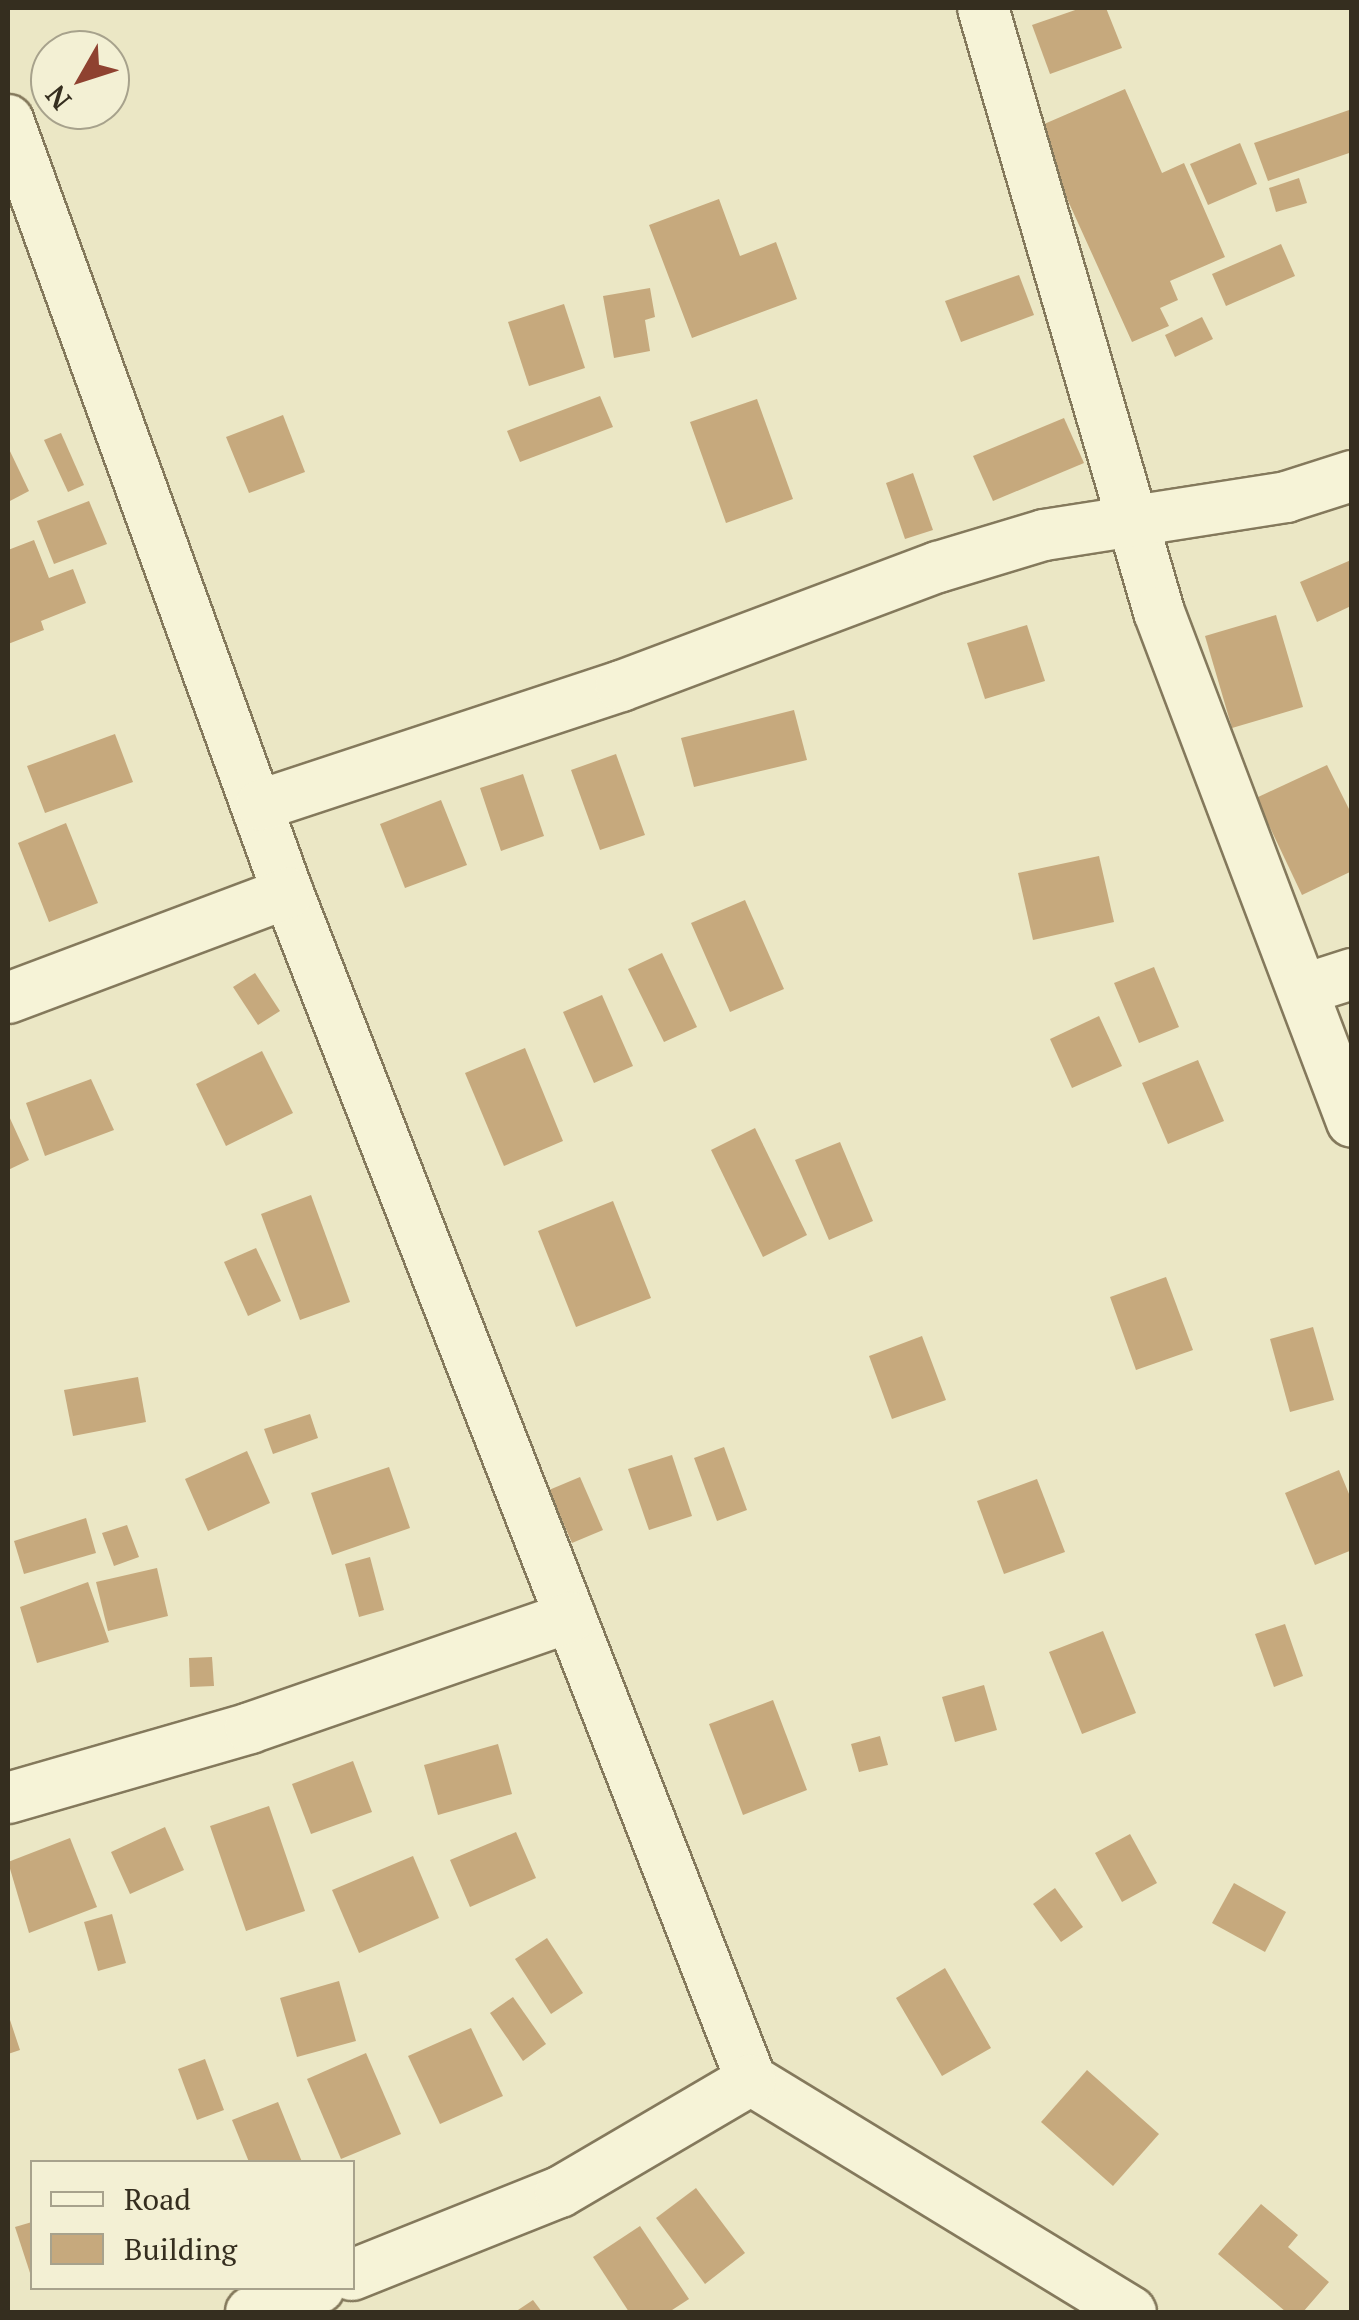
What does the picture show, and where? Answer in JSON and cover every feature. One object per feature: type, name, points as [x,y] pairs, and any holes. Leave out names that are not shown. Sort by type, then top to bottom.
[{"type":"street","points":[[983,8],[1159,612],[1305,989],[1352,1122]]},
{"type":"street","points":[[8,120],[260,804],[288,893],[751,2080],[1131,2312]]},
{"type":"street","points":[[260,804],[602,692],[938,567],[1044,535],[1134,518],[1286,498],[1352,476]]},
{"type":"street","points":[[8,998],[288,893]]},
{"type":"street","points":[[1305,989],[1352,974]]},
{"type":"street","points":[[8,1798],[250,1728],[570,1617]]},
{"type":"street","points":[[355,2274],[560,2192],[751,2080]]},
{"type":"street","points":[[251,2312],[312,2290]]},
{"type":"building","points":[[1081,8],[1106,8],[1122,48],[1050,74],[1032,25]]},
{"type":"building","points":[[1125,89],[1162,173],[1184,163],[1225,257],[1170,281],[1178,300],[1160,308],[1169,326],[1132,342],[1035,128]]},
{"type":"building","points":[[1352,109],[1352,152],[1268,181],[1254,143]]},
{"type":"building","points":[[1240,143],[1257,184],[1208,205],[1190,164]]},
{"type":"building","points":[[1299,178],[1307,203],[1276,212],[1269,188]]},
{"type":"building","points":[[719,199],[740,256],[776,242],[797,299],[692,338],[649,225]]},
{"type":"building","points":[[1281,244],[1295,276],[1226,306],[1212,274]]},
{"type":"building","points":[[1019,275],[1034,315],[961,342],[945,301]]},
{"type":"building","points":[[650,288],[655,317],[645,320],[650,351],[614,358],[603,296]]},
{"type":"building","points":[[564,304],[585,368],[529,386],[508,322]]},
{"type":"building","points":[[1202,317],[1213,339],[1175,357],[1165,335]]},
{"type":"building","points":[[600,396],[613,427],[520,462],[507,431]]},
{"type":"building","points":[[757,399],[793,499],[726,523],[690,422]]},
{"type":"building","points":[[283,415],[305,472],[249,493],[226,437]]},
{"type":"building","points":[[1064,418],[1084,463],[993,501],[973,456]]},
{"type":"building","points":[[61,433],[84,485],[68,492],[44,440]]},
{"type":"building","points":[[8,447],[29,491],[8,502]]},
{"type":"building","points":[[913,473],[933,530],[905,539],[886,483]]},
{"type":"building","points":[[89,501],[107,544],[54,564],[37,521]]},
{"type":"building","points":[[34,540],[49,578],[73,569],[86,603],[41,621],[44,630],[8,644],[8,550]]},
{"type":"building","points":[[1351,560],[1351,606],[1317,622],[1300,582]]},
{"type":"building","points":[[1276,615],[1303,707],[1232,728],[1205,636]]},
{"type":"building","points":[[1027,625],[1045,681],[985,699],[967,643]]},
{"type":"building","points":[[794,710],[807,760],[694,787],[681,738]]},
{"type":"building","points":[[115,734],[133,782],[45,813],[27,766]]},
{"type":"building","points":[[616,754],[645,835],[600,850],[571,770]]},
{"type":"building","points":[[1327,765],[1352,815],[1352,871],[1302,895],[1256,798]]},
{"type":"building","points":[[523,774],[544,836],[501,851],[480,788]]},
{"type":"building","points":[[441,800],[467,865],[405,888],[380,824]]},
{"type":"building","points":[[66,823],[98,903],[49,922],[18,843]]},
{"type":"building","points":[[1099,856],[1114,922],[1033,940],[1018,873]]},
{"type":"building","points":[[745,900],[784,989],[730,1012],[691,923]]},
{"type":"building","points":[[662,953],[697,1027],[664,1042],[628,969]]},
{"type":"building","points":[[1154,967],[1179,1027],[1139,1043],[1114,983]]},
{"type":"building","points":[[255,973],[280,1011],[258,1025],[233,987]]},
{"type":"building","points":[[602,995],[633,1066],[594,1083],[563,1012]]},
{"type":"building","points":[[1099,1016],[1122,1066],[1072,1088],[1050,1039]]},
{"type":"building","points":[[525,1048],[563,1141],[504,1166],[465,1073]]},
{"type":"building","points":[[262,1051],[293,1113],[226,1146],[196,1084]]},
{"type":"building","points":[[1198,1060],[1224,1121],[1168,1144],[1142,1083]]},
{"type":"building","points":[[91,1079],[114,1130],[45,1156],[26,1103]]},
{"type":"building","points":[[8,1114],[29,1160],[8,1170]]},
{"type":"building","points":[[755,1128],[807,1235],[763,1257],[711,1150]]},
{"type":"building","points":[[840,1142],[873,1221],[829,1240],[795,1160]]},
{"type":"building","points":[[311,1195],[350,1302],[300,1320],[261,1214]]},
{"type":"building","points":[[613,1201],[651,1298],[576,1327],[538,1231]]},
{"type":"building","points":[[256,1248],[281,1301],[248,1316],[224,1262]]},
{"type":"building","points":[[1166,1277],[1193,1350],[1136,1370],[1110,1297]]},
{"type":"building","points":[[1313,1327],[1334,1400],[1290,1412],[1270,1339]]},
{"type":"building","points":[[922,1336],[946,1400],[892,1419],[869,1356]]},
{"type":"building","points":[[138,1377],[146,1422],[73,1436],[64,1390]]},
{"type":"building","points":[[310,1414],[318,1438],[273,1454],[264,1429]]},
{"type":"building","points":[[724,1447],[747,1510],[717,1521],[694,1458]]},
{"type":"building","points":[[247,1451],[270,1503],[208,1531],[185,1479]]},
{"type":"building","points":[[672,1455],[692,1516],[649,1530],[628,1469]]},
{"type":"building","points":[[389,1467],[410,1528],[332,1555],[311,1493]]},
{"type":"building","points":[[1339,1470],[1352,1501],[1352,1550],[1315,1565],[1285,1493]]},
{"type":"building","points":[[580,1477],[603,1530],[572,1543],[549,1490]]},
{"type":"building","points":[[1037,1479],[1065,1552],[1004,1574],[977,1501]]},
{"type":"building","points":[[86,1518],[96,1553],[24,1574],[14,1541]]},
{"type":"building","points":[[127,1525],[139,1557],[114,1566],[102,1533]]},
{"type":"building","points":[[370,1557],[384,1610],[359,1617],[345,1564]]},
{"type":"building","points":[[157,1568],[168,1616],[108,1631],[96,1582]]},
{"type":"building","points":[[88,1582],[109,1642],[37,1663],[20,1607]]},
{"type":"building","points":[[1285,1624],[1303,1676],[1274,1687],[1255,1634]]},
{"type":"building","points":[[1103,1631],[1136,1713],[1082,1734],[1049,1652]]},
{"type":"building","points":[[212,1657],[214,1686],[190,1687],[189,1658]]},
{"type":"building","points":[[984,1685],[997,1730],[955,1742],[942,1697]]},
{"type":"building","points":[[773,1700],[807,1790],[743,1815],[709,1724]]},
{"type":"building","points":[[880,1736],[888,1765],[859,1772],[851,1744]]},
{"type":"building","points":[[498,1744],[512,1794],[438,1815],[424,1765]]},
{"type":"building","points":[[353,1761],[372,1812],[311,1834],[292,1784]]},
{"type":"building","points":[[269,1806],[305,1911],[246,1931],[210,1826]]},
{"type":"building","points":[[165,1827],[184,1870],[130,1894],[111,1852]]},
{"type":"building","points":[[516,1832],[536,1878],[470,1907],[450,1860]]},
{"type":"building","points":[[1130,1834],[1157,1883],[1122,1902],[1095,1853]]},
{"type":"building","points":[[70,1838],[97,1907],[29,1933],[8,1862]]},
{"type":"building","points":[[413,1856],[439,1918],[359,1953],[332,1890]]},
{"type":"building","points":[[1234,1883],[1286,1912],[1265,1952],[1212,1923]]},
{"type":"building","points":[[1055,1888],[1083,1927],[1061,1942],[1033,1904]]},
{"type":"building","points":[[112,1914],[126,1963],[98,1971],[84,1922]]},
{"type":"building","points":[[547,1938],[583,1993],[551,2014],[515,1959]]},
{"type":"building","points":[[945,1968],[991,2048],[942,2076],[896,1998]]},
{"type":"building","points":[[339,1981],[356,2041],[297,2057],[280,1998]]},
{"type":"building","points":[[513,1997],[546,2044],[523,2061],[490,2013]]},
{"type":"building","points":[[8,2014],[20,2050],[8,2054]]},
{"type":"building","points":[[471,2028],[503,2096],[440,2124],[408,2056]]},
{"type":"building","points":[[366,2053],[401,2134],[341,2159],[307,2079]]},
{"type":"building","points":[[205,2059],[224,2110],[197,2120],[178,2069]]},
{"type":"building","points":[[1087,2070],[1159,2134],[1113,2186],[1041,2122]]},
{"type":"building","points":[[278,2102],[301,2160],[248,2160],[232,2120]]},
{"type":"building","points":[[696,2188],[745,2253],[705,2284],[656,2218]]},
{"type":"building","points":[[1261,2204],[1298,2235],[1288,2247],[1329,2282],[1303,2312],[1286,2312],[1218,2254]]},
{"type":"building","points":[[30,2223],[30,2273],[15,2227]]},
{"type":"building","points":[[640,2226],[689,2299],[669,2312],[629,2312],[593,2257]]},
{"type":"building","points":[[533,2300],[542,2312],[515,2312]]}]
